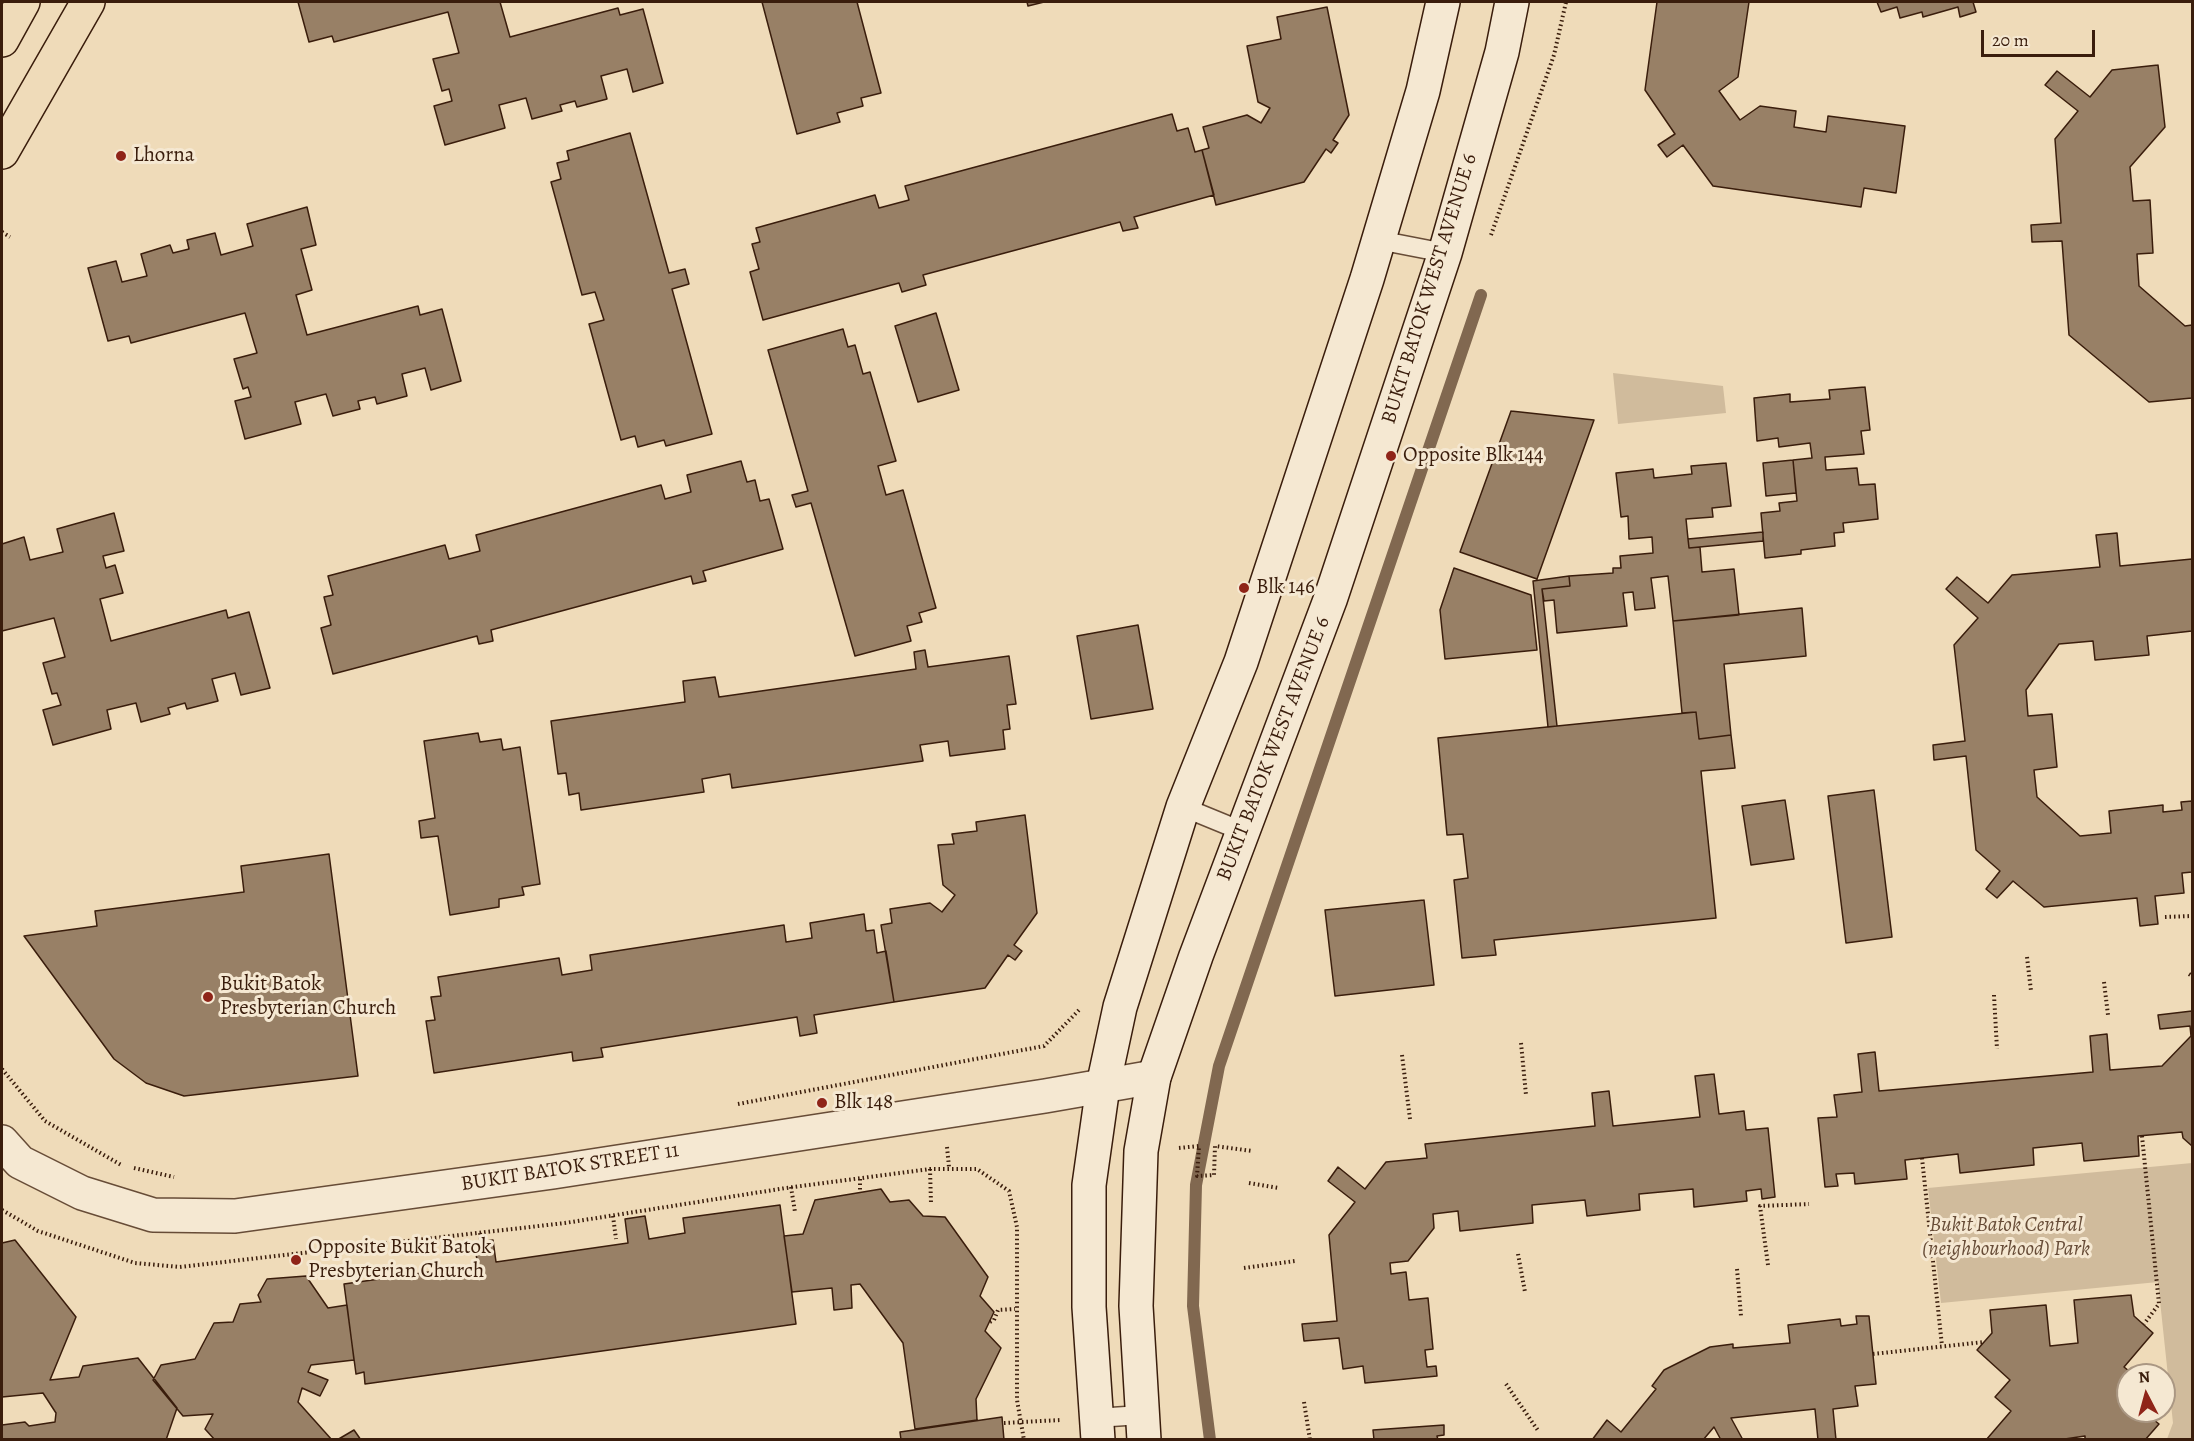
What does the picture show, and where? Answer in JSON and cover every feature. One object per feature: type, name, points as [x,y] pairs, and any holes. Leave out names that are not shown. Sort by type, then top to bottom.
[{"type":"main road","points":[[2,40],[23,2]]},
{"type":"main road","points":[[2,152],[88,2]]},
{"type":"main road","points":[[1097,1429],[1089,1307],[1089,1185],[1103,1086],[1120,1007],[1183,807],[1241,662],[1378,240],[1423,92],[1443,2]]},
{"type":"main road","name":"BUKIT BATOK WEST AVENUE 6","points":[[1142,1427],[1135,1322],[1141,1150],[1154,1077],[1196,956],[1330,600],[1445,253],[1502,52],[1512,2]]},
{"type":"main road","name":"BUKIT BATOK STREET 11","points":[[2,1142],[20,1162],[82,1193],[153,1215],[235,1216],[553,1172],[1154,1077]]},
{"type":"lane","points":[[1378,240],[1445,253]]},
{"type":"lane","points":[[1183,807],[1244,832]]},
{"type":"lane","points":[[1097,1429],[1142,1427]]},
{"type":"path","points":[[1491,236],[1554,55],[1566,2]]},
{"type":"path","points":[[2,232],[10,237]]},
{"type":"path","points":[[2165,917],[2193,916]]},
{"type":"path","points":[[2027,957],[2031,991]]},
{"type":"path","points":[[2104,982],[2108,1015]]},
{"type":"path","points":[[1994,995],[1997,1048]]},
{"type":"path","points":[[737,1104],[1044,1046],[1084,1004]]},
{"type":"path","points":[[1521,1042],[1526,1095]]},
{"type":"path","points":[[1402,1055],[1410,1119]]},
{"type":"path","points":[[2,1069],[45,1121],[123,1166],[177,1178]]},
{"type":"path","points":[[2142,1136],[2159,1304],[2144,1324]]},
{"type":"path","points":[[1180,1148],[1199,1146],[1197,1176],[1214,1175],[1215,1146],[1252,1151]]},
{"type":"path","points":[[1922,1158],[1942,1346]]},
{"type":"path","points":[[2,1210],[38,1231],[135,1263],[180,1268],[613,1216],[791,1187],[930,1169],[949,1167],[977,1169],[1009,1191],[1017,1227],[1015,1310],[1017,1400],[1024,1440]]},
{"type":"path","points":[[930,1169],[931,1203]]},
{"type":"path","points":[[860,1179],[860,1192]]},
{"type":"path","points":[[1250,1183],[1279,1188]]},
{"type":"path","points":[[791,1187],[795,1212]]},
{"type":"path","points":[[1768,1265],[1760,1206],[1809,1204]]},
{"type":"path","points":[[613,1216],[616,1239]]},
{"type":"path","points":[[480,1233],[481,1240]]},
{"type":"path","points":[[1518,1254],[1525,1292]]},
{"type":"path","points":[[1244,1268],[1295,1261]]},
{"type":"path","points":[[1737,1269],[1741,1316]]},
{"type":"path","points":[[990,1322],[994,1320],[998,1310],[1015,1310]]},
{"type":"path","points":[[1873,1354],[1984,1342]]},
{"type":"path","points":[[1506,1384],[1539,1432]]},
{"type":"path","points":[[1304,1402],[1310,1440]]},
{"type":"path","points":[[1004,1423],[1021,1421]]},
{"type":"green space","points":[[1613,373],[1723,386],[1726,413],[1618,424]]},
{"type":"green space","name":"Bukit Batok Central (neighbourhood) Park","points":[[2192,1163],[2192,1439],[2167,1439],[2173,1423],[2176,1423],[2176,1363],[2167,1363],[2158,1282],[1941,1303],[1928,1188]]},
{"type":"building","points":[[298,2],[500,2],[510,37],[618,8],[620,15],[643,9],[663,83],[633,92],[627,69],[601,76],[607,99],[577,107],[575,101],[560,105],[562,111],[532,119],[526,98],[499,105],[505,128],[445,145],[434,106],[452,101],[449,89],[442,91],[433,59],[459,53],[448,12],[334,42],[332,36],[309,42]]},
{"type":"building","points":[[762,2],[857,2],[881,93],[861,98],[863,106],[837,113],[840,122],[797,134]]},
{"type":"building","points":[[1027,2],[1044,2],[1028,6]]},
{"type":"building","points":[[1657,2],[1749,2],[1738,77],[1719,91],[1740,120],[1760,106],[1796,111],[1794,127],[1826,132],[1828,116],[1905,126],[1896,193],[1864,188],[1861,207],[1713,186],[1683,145],[1667,157],[1658,145],[1675,134],[1645,90]]},
{"type":"building","points":[[1877,2],[1973,2],[1976,12],[1960,17],[1958,7],[1923,17],[1922,12],[1900,18],[1897,7],[1881,12]]},
{"type":"building","points":[[1327,7],[1349,115],[1333,140],[1338,143],[1331,153],[1326,149],[1304,182],[1216,205],[1202,150],[1209,148],[1203,127],[1247,115],[1261,123],[1270,108],[1258,102],[1247,46],[1281,39],[1277,17]]},
{"type":"building","points":[[2158,65],[2165,127],[2130,167],[2133,201],[2150,200],[2153,253],[2137,254],[2139,286],[2185,326],[2192,325],[2192,398],[2149,402],[2069,335],[2062,241],[2032,242],[2031,225],[2061,223],[2055,139],[2078,111],[2045,85],[2057,71],[2090,97],[2112,70]]},
{"type":"building","points":[[1172,114],[1177,131],[1188,128],[1195,152],[1202,150],[1214,195],[1134,217],[1138,228],[1123,231],[1120,222],[923,275],[926,285],[902,292],[899,283],[763,320],[750,272],[759,269],[752,244],[760,242],[756,228],[875,195],[879,208],[909,200],[905,186]]},
{"type":"building","points":[[630,133],[669,273],[685,269],[689,284],[672,289],[712,434],[666,446],[664,440],[638,447],[635,436],[621,440],[589,324],[604,320],[595,292],[582,295],[551,182],[561,179],[557,163],[569,160],[567,151]]},
{"type":"building","points":[[307,207],[316,245],[301,249],[312,290],[296,295],[307,335],[418,306],[420,315],[442,309],[461,381],[431,390],[425,368],[402,374],[407,396],[377,404],[375,397],[358,401],[360,409],[333,416],[326,394],[295,402],[301,424],[245,439],[235,401],[251,397],[248,387],[243,389],[234,359],[257,353],[245,313],[131,343],[129,336],[108,341],[88,268],[116,261],[122,282],[147,276],[141,254],[170,245],[173,253],[189,249],[187,240],[215,233],[221,255],[253,246],[247,224]]},
{"type":"building","points":[[936,313],[959,390],[918,402],[895,326]]},
{"type":"building","points":[[843,329],[848,347],[855,345],[863,374],[870,372],[896,461],[878,466],[886,495],[903,490],[936,608],[919,613],[922,622],[907,626],[911,641],[855,656],[811,503],[796,507],[792,495],[808,491],[768,350]]},
{"type":"building","points":[[1865,387],[1870,430],[1861,431],[1864,454],[1825,457],[1826,470],[1857,468],[1859,485],[1875,484],[1878,519],[1843,523],[1844,532],[1834,533],[1835,546],[1801,550],[1801,554],[1765,558],[1761,513],[1780,511],[1779,503],[1797,501],[1793,460],[1812,458],[1810,443],[1779,447],[1778,438],[1757,441],[1754,398],[1790,394],[1790,402],[1830,399],[1829,390]]},
{"type":"building","points":[[1511,411],[1594,420],[1537,579],[1460,552]]},
{"type":"building","points":[[1793,460],[1796,493],[1766,496],[1763,463]]},
{"type":"building","points":[[741,461],[747,482],[755,480],[760,501],[769,499],[783,549],[703,571],[706,581],[693,584],[691,576],[491,630],[493,641],[479,644],[477,636],[333,674],[321,628],[331,625],[324,597],[333,595],[328,576],[445,545],[449,559],[480,551],[476,535],[661,485],[665,499],[691,492],[687,475]]},
{"type":"building","points":[[1726,463],[1731,506],[1712,508],[1713,517],[1686,519],[1689,548],[1700,547],[1702,572],[1734,569],[1739,615],[1673,621],[1668,576],[1651,578],[1655,608],[1635,610],[1633,592],[1623,593],[1627,626],[1557,633],[1554,600],[1544,601],[1542,589],[1570,586],[1569,576],[1613,573],[1613,568],[1621,568],[1620,556],[1653,553],[1652,537],[1629,539],[1628,516],[1621,517],[1616,473],[1653,469],[1654,478],[1692,474],[1691,466]]},
{"type":"building","points":[[114,513],[124,551],[103,556],[106,568],[115,565],[123,593],[100,599],[111,641],[226,610],[228,618],[249,612],[270,688],[241,695],[235,673],[212,679],[218,701],[187,709],[185,703],[168,708],[170,714],[141,722],[136,703],[107,710],[111,729],[53,745],[43,710],[61,705],[57,693],[52,694],[43,663],[65,657],[54,618],[2,631],[2,544],[24,537],[30,560],[63,552],[57,529]]},
{"type":"building","points":[[1763,532],[1763,541],[1689,548],[1688,539]]},
{"type":"building","points":[[2117,533],[2120,566],[2192,559],[2192,631],[2147,636],[2149,655],[2095,660],[2093,641],[2059,644],[2026,690],[2028,716],[2052,714],[2057,767],[2034,770],[2037,797],[2080,836],[2111,833],[2109,811],[2163,805],[2163,812],[2182,810],[2181,802],[2192,801],[2192,872],[2182,873],[2184,893],[2155,896],[2158,924],[2140,926],[2137,898],[2044,907],[2013,881],[1997,898],[1986,889],[2000,871],[1976,850],[1966,756],[1934,760],[1933,745],[1965,741],[1954,645],[1978,618],[1946,589],[1957,577],[1988,603],[2012,575],[2100,567],[2096,535]]},
{"type":"building","points":[[1454,568],[1531,595],[1537,650],[1445,659],[1440,610]]},
{"type":"building","points":[[1569,576],[1570,586],[1542,589],[1557,726],[1548,727],[1533,581]]},
{"type":"building","points":[[1802,608],[1806,656],[1724,664],[1731,735],[1699,739],[1696,712],[1682,713],[1673,621]]},
{"type":"building","points":[[1138,625],[1153,709],[1091,719],[1077,636]]},
{"type":"building","points":[[925,650],[928,667],[1009,656],[1016,704],[1007,705],[1010,729],[1003,730],[1005,749],[950,756],[948,741],[920,745],[923,761],[732,788],[730,774],[702,779],[704,792],[581,810],[579,793],[569,795],[566,773],[558,774],[551,721],[685,702],[683,681],[715,677],[719,697],[916,669],[914,652]]},
{"type":"building","points":[[1696,712],[1699,739],[1731,735],[1735,768],[1701,771],[1716,918],[1494,940],[1496,955],[1462,958],[1454,880],[1468,878],[1463,834],[1447,835],[1438,738]]},
{"type":"building","points":[[478,733],[480,742],[501,739],[503,750],[520,747],[540,884],[522,887],[524,895],[499,899],[499,907],[450,915],[438,836],[421,838],[419,821],[435,818],[424,741]]},
{"type":"building","points":[[1874,790],[1892,937],[1846,943],[1828,796]]},
{"type":"building","points":[[1785,800],[1794,859],[1751,865],[1742,806]]},
{"type":"building","points":[[1025,815],[1037,913],[1014,945],[1022,951],[1015,960],[1008,955],[985,988],[894,1002],[881,925],[892,923],[890,909],[930,903],[942,912],[955,895],[943,885],[938,845],[954,844],[952,834],[977,831],[976,822]]},
{"type":"building","name":"Bukit Batok Presbyterian Church","points":[[329,854],[358,1076],[184,1096],[146,1083],[114,1059],[24,936],[97,926],[95,911],[244,892],[241,866]]},
{"type":"building","points":[[1424,900],[1434,985],[1335,996],[1325,910]]},
{"type":"building","points":[[864,914],[866,931],[874,930],[877,953],[886,951],[894,1002],[814,1015],[817,1033],[800,1036],[797,1017],[601,1048],[603,1057],[573,1061],[572,1052],[434,1073],[426,1021],[435,1020],[431,997],[441,996],[438,977],[559,958],[562,975],[592,970],[590,955],[784,925],[786,942],[812,938],[810,923]]},
{"type":"building","points":[[2192,1011],[2192,1146],[2183,1138],[2182,1132],[2138,1136],[2139,1156],[2084,1161],[2082,1143],[2033,1148],[2034,1165],[1960,1173],[1958,1154],[1905,1160],[1907,1179],[1855,1184],[1854,1173],[1836,1174],[1838,1186],[1825,1187],[1818,1118],[1837,1117],[1834,1095],[1862,1092],[1858,1054],[1875,1052],[1879,1091],[2093,1072],[2090,1036],[2107,1034],[2110,1070],[2162,1066],[2191,1036],[2190,1026],[2160,1029],[2158,1015]]},
{"type":"building","points":[[1714,1074],[1719,1114],[1744,1111],[1746,1130],[1768,1128],[1775,1197],[1762,1199],[1761,1189],[1746,1191],[1747,1201],[1694,1207],[1693,1189],[1639,1194],[1640,1210],[1587,1216],[1585,1200],[1532,1205],[1533,1223],[1460,1231],[1458,1211],[1433,1214],[1434,1228],[1408,1261],[1390,1263],[1391,1274],[1406,1272],[1409,1300],[1428,1298],[1433,1349],[1425,1350],[1427,1367],[1436,1366],[1437,1376],[1365,1383],[1363,1366],[1343,1369],[1339,1338],[1304,1341],[1302,1324],[1337,1321],[1329,1235],[1355,1202],[1328,1181],[1338,1167],[1365,1189],[1386,1162],[1427,1158],[1425,1144],[1595,1126],[1592,1093],[1609,1091],[1613,1126],[1700,1117],[1695,1076]]},
{"type":"building","points":[[881,1189],[890,1202],[909,1200],[923,1216],[945,1217],[988,1277],[980,1296],[994,1312],[985,1331],[1001,1348],[976,1399],[977,1420],[915,1429],[903,1343],[860,1284],[851,1285],[852,1308],[834,1310],[832,1288],[792,1292],[784,1236],[803,1234],[815,1200]]},
{"type":"building","points":[[780,1205],[796,1324],[365,1384],[364,1372],[356,1374],[344,1284],[478,1265],[474,1243],[493,1240],[496,1262],[628,1243],[625,1219],[645,1216],[649,1239],[685,1233],[683,1218]]},
{"type":"building","points":[[15,1240],[76,1317],[50,1380],[79,1377],[83,1366],[138,1358],[177,1408],[166,1440],[2,1440],[2,1425],[25,1422],[29,1426],[55,1422],[56,1413],[43,1393],[2,1397],[2,1243]]},
{"type":"building","points":[[306,1276],[328,1308],[347,1305],[354,1360],[311,1365],[308,1372],[328,1380],[320,1396],[302,1388],[298,1402],[332,1440],[215,1440],[205,1429],[213,1414],[183,1416],[153,1380],[161,1365],[195,1359],[214,1323],[233,1322],[240,1304],[261,1302],[258,1295],[267,1279]]},
{"type":"building","points":[[2131,1295],[2134,1316],[2153,1333],[2127,1363],[2116,1363],[2116,1423],[2159,1424],[2145,1440],[2085,1440],[2085,1436],[2058,1440],[1986,1440],[2011,1411],[1995,1397],[2010,1380],[1977,1350],[1992,1333],[1990,1310],[2046,1305],[2050,1346],[2078,1343],[2074,1300]]},
{"type":"building","points":[[1856,1316],[1869,1316],[1876,1384],[1855,1386],[1858,1406],[1833,1409],[1836,1440],[1818,1440],[1815,1409],[1731,1418],[1743,1440],[1721,1440],[1714,1427],[1703,1440],[1592,1440],[1607,1420],[1621,1432],[1656,1389],[1652,1386],[1664,1370],[1710,1347],[1733,1344],[1733,1348],[1790,1343],[1788,1325],[1840,1319],[1841,1326],[1857,1324]]},
{"type":"building","points":[[1002,1417],[1004,1440],[901,1440],[900,1432]]},
{"type":"building","points":[[1444,1425],[1444,1435],[1437,1436],[1438,1440],[1374,1440],[1373,1430]]},
{"type":"building","points":[[354,1430],[361,1440],[337,1440]]},
{"type":"waterway","points":[[1210,1440],[1193,1306],[1196,1185],[1219,1066],[1481,295]]},
{"type":"place","name":"Lhorna","points":[[121,156]]},
{"type":"place","name":"Opposite Blk 144","points":[[1391,456]]},
{"type":"place","name":"Blk 146","points":[[1244,588]]},
{"type":"place","name":"Bukit Batok Presbyterian Church","points":[[208,997]]},
{"type":"place","name":"Blk 148","points":[[822,1103]]},
{"type":"place","name":"Opposite Bukit Batok Presbyterian Church","points":[[296,1260]]}]
